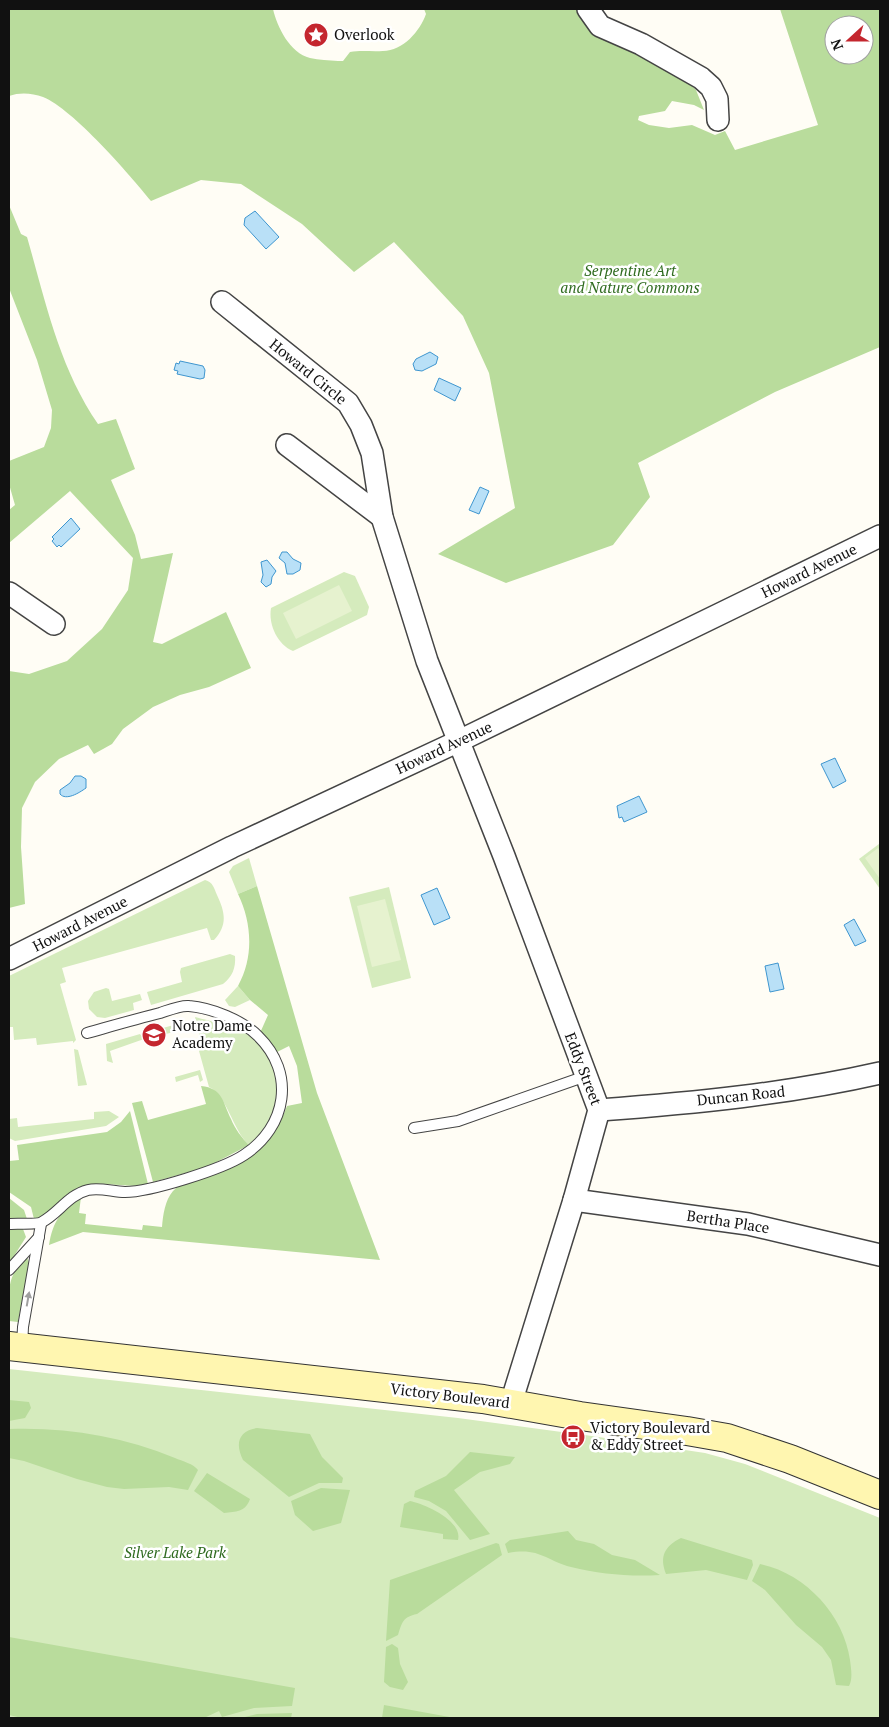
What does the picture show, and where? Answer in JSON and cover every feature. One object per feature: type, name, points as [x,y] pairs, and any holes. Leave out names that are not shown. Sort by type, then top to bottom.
[{"type":"main road","name":"Victory Boulevard","points":[[16,1347],[511,1403],[580,1416],[728,1438],[790,1459],[880,1495]]},
{"type":"street","points":[[588,9],[600,26],[641,44],[701,78],[711,87],[717,99],[718,120]]},
{"type":"street","name":"Howard Circle","points":[[222,302],[348,403],[361,425],[372,453],[382,517],[427,661],[459,741]]},
{"type":"street","points":[[287,445],[382,517]]},
{"type":"street","name":"Howard Avenue","points":[[9,959],[232,847],[459,741],[880,536]]},
{"type":"street","points":[[9,593],[54,624]]},
{"type":"street","name":"Eddy Street","points":[[459,741],[599,1110],[574,1200],[511,1403]]},
{"type":"street","name":"Duncan Road","points":[[599,1110],[760,1095],[825,1086],[880,1073]]},
{"type":"street","name":"Bertha Place","points":[[574,1200],[748,1224],[880,1255]]},
{"type":"lane","points":[[9,1224],[41,1224],[77,1194],[87,1190],[96,1188],[126,1192],[143,1190],[229,1163],[243,1156],[266,1136],[280,1110],[281,1080],[276,1063],[265,1045],[250,1029],[216,1013],[187,1005],[87,1033]]},
{"type":"lane","points":[[414,1128],[458,1121],[586,1076]]},
{"type":"lane","points":[[16,1347],[23,1327],[41,1224]]},
{"type":"lane","points":[[9,1270],[39,1237]]},
{"type":"green space","name":"Serpentine Art and Nature Commons","points":[[9,9],[273,9],[281,31],[296,51],[310,58],[343,61],[350,52],[390,50],[404,44],[420,27],[426,14],[424,9],[580,9],[685,78],[696,90],[704,110],[694,105],[672,101],[665,111],[639,116],[638,120],[649,125],[669,128],[692,125],[715,135],[725,131],[735,150],[818,125],[780,9],[880,9],[880,347],[775,392],[638,463],[650,497],[613,545],[506,583],[438,554],[515,508],[489,373],[463,316],[394,242],[354,272],[302,224],[241,184],[201,180],[151,201],[85,128],[70,115],[43,97],[22,94],[9,96]]},
{"type":"green space","points":[[9,205],[21,234],[27,237],[55,334],[73,380],[98,424],[116,419],[135,469],[111,480],[135,535],[141,559],[173,553],[153,642],[162,644],[226,612],[251,668],[209,687],[180,695],[153,707],[123,729],[112,744],[94,754],[88,745],[59,759],[35,782],[22,808],[21,847],[25,904],[9,908],[9,671],[29,674],[67,661],[102,629],[128,590],[133,558],[70,491],[9,543],[9,510],[15,505],[9,484],[9,461],[44,447],[51,428],[52,410],[37,360],[9,288]]},
{"type":"green space","points":[[344,572],[355,576],[369,607],[367,615],[293,651],[288,648],[275,634],[271,621],[271,608]]},
{"type":"green space","points":[[339,585],[352,611],[296,639],[283,613]]},
{"type":"green space","points":[[879,844],[880,846],[880,889],[859,859]]},
{"type":"green space","points":[[878,848],[880,851],[880,879],[865,858]]},
{"type":"green space","points":[[249,858],[257,886],[238,894],[229,872],[233,866]]},
{"type":"green space","points":[[205,880],[213,886],[220,901],[224,918],[222,929],[214,940],[211,940],[207,928],[62,968],[66,982],[60,984],[76,1040],[73,1043],[73,1041],[37,1045],[36,1038],[14,1040],[13,1027],[9,1027],[9,976]]},
{"type":"green space","points":[[257,886],[317,1093],[380,1260],[83,1232],[49,1245],[53,1229],[59,1217],[81,1197],[79,1213],[86,1214],[85,1224],[142,1230],[143,1225],[162,1227],[166,1203],[176,1188],[187,1182],[219,1172],[244,1160],[265,1143],[273,1133],[281,1121],[287,1106],[302,1103],[297,1066],[289,1046],[277,1052],[260,1033],[268,1015],[250,1000],[238,986],[247,963],[249,940],[246,917],[238,894]]},
{"type":"green space","points":[[389,887],[411,978],[372,988],[349,897]]},
{"type":"green space","points":[[385,899],[401,960],[372,967],[357,906]]},
{"type":"green space","points":[[230,954],[235,956],[234,968],[229,978],[223,984],[151,1005],[147,992],[182,982],[181,968]]},
{"type":"green space","points":[[238,986],[250,1000],[235,1007],[229,1006],[225,1000]]},
{"type":"green space","points":[[106,988],[109,989],[112,1001],[140,994],[142,1000],[133,1003],[134,1010],[105,1018],[97,1017],[89,1009],[88,1001],[94,992]]},
{"type":"green space","points":[[195,1017],[226,1025],[248,1034],[264,1050],[272,1064],[276,1078],[274,1107],[269,1121],[249,1145],[238,1130],[220,1097],[209,1087],[199,1051],[202,1047]]},
{"type":"green space","points":[[181,1023],[186,1024],[189,1029],[151,1037],[152,1031]]},
{"type":"green space","points":[[140,1034],[144,1039],[110,1051],[113,1063],[107,1061],[106,1044]]},
{"type":"green space","points":[[74,1049],[78,1050],[87,1085],[78,1086]]},
{"type":"green space","points":[[200,1070],[203,1080],[200,1082],[198,1075],[176,1082],[175,1077]]},
{"type":"green space","points":[[201,1086],[208,1087],[218,1093],[235,1126],[249,1145],[207,1167],[153,1182],[132,1103],[142,1101],[148,1120],[206,1104]]},
{"type":"green space","points":[[109,1111],[119,1117],[106,1126],[15,1141],[9,1138],[9,1119],[17,1118],[18,1127],[94,1119],[94,1112]]},
{"type":"green space","points":[[130,1111],[148,1184],[130,1186],[86,1185],[72,1191],[52,1210],[34,1219],[31,1207],[9,1192],[9,1161],[19,1160],[17,1145],[107,1132],[121,1122]]},
{"type":"green space","points":[[9,1198],[24,1210],[27,1219],[9,1220]]},
{"type":"green space","points":[[15,1227],[23,1229],[26,1237],[9,1264],[9,1229]]},
{"type":"green space","points":[[27,1257],[29,1263],[18,1322],[9,1321],[9,1294],[12,1278],[20,1264]]},
{"type":"green space","name":"Silver Lake Park","points":[[9,1369],[458,1418],[569,1433],[568,1439],[584,1440],[585,1435],[705,1453],[745,1464],[880,1518],[880,1718],[9,1718]]},
{"type":"green space","points":[[9,1400],[29,1402],[31,1408],[25,1418],[9,1421]]},
{"type":"green space","points":[[257,1428],[310,1434],[322,1457],[343,1478],[342,1483],[319,1483],[289,1497],[243,1460],[239,1449],[240,1439],[246,1432]]},
{"type":"green space","points":[[9,1429],[73,1431],[93,1434],[155,1450],[188,1463],[198,1470],[188,1490],[169,1487],[124,1489],[107,1487],[9,1458]]},
{"type":"green space","points":[[470,1452],[515,1457],[510,1464],[480,1472],[454,1490],[490,1534],[470,1540],[446,1511],[429,1501],[414,1497],[415,1491],[446,1476]]},
{"type":"green space","points":[[207,1473],[250,1499],[246,1507],[224,1513],[194,1491]]},
{"type":"green space","points":[[321,1488],[350,1490],[341,1523],[313,1531],[295,1515],[291,1501]]},
{"type":"green space","points":[[410,1501],[442,1514],[455,1526],[458,1540],[443,1539],[443,1534],[400,1527],[404,1504]]},
{"type":"green space","points":[[568,1531],[576,1540],[594,1544],[612,1555],[635,1560],[660,1575],[626,1575],[571,1567],[535,1553],[508,1553],[505,1544],[510,1540]]},
{"type":"green space","points":[[681,1538],[752,1560],[753,1565],[747,1580],[706,1570],[666,1574],[663,1562],[665,1552],[671,1544]]},
{"type":"green space","points":[[496,1543],[499,1544],[502,1555],[417,1614],[406,1619],[402,1623],[398,1635],[386,1641],[390,1580]]},
{"type":"green space","points":[[760,1564],[792,1576],[807,1586],[831,1612],[840,1627],[846,1643],[851,1670],[849,1686],[836,1685],[831,1660],[822,1647],[796,1625],[765,1590],[752,1581]]},
{"type":"green space","points":[[9,1637],[295,1688],[292,1706],[254,1708],[222,1717],[219,1711],[204,1718],[22,1718],[9,1715]]},
{"type":"green space","points":[[392,1644],[398,1648],[400,1664],[408,1682],[403,1690],[390,1687],[384,1682],[386,1647]]},
{"type":"green space","points":[[384,1705],[455,1718],[382,1718]]},
{"type":"green space","points":[[292,1713],[291,1718],[241,1718],[257,1714]]},
{"type":"water","points":[[255,211],[279,237],[266,249],[244,225],[245,218]]},
{"type":"water","points":[[430,352],[438,357],[436,364],[422,371],[415,370],[413,364],[416,359]]},
{"type":"water","points":[[180,361],[203,366],[205,370],[204,378],[200,379],[177,374],[178,371],[174,370],[176,363],[179,364]]},
{"type":"water","points":[[439,378],[461,388],[455,401],[434,390]]},
{"type":"water","points":[[480,487],[489,491],[479,514],[469,510]]},
{"type":"water","points":[[71,518],[80,529],[61,547],[59,545],[57,547],[52,541],[54,539],[52,537]]},
{"type":"water","points":[[282,552],[287,552],[293,559],[301,563],[300,570],[293,574],[287,574],[285,563],[279,558]]},
{"type":"water","points":[[267,560],[276,571],[272,577],[271,584],[266,587],[261,582],[263,575],[261,562]]},
{"type":"water","points":[[835,758],[846,781],[833,788],[821,764]]},
{"type":"water","points":[[75,776],[81,776],[86,779],[86,788],[73,796],[66,797],[60,794],[60,790],[70,783]]},
{"type":"water","points":[[639,796],[647,812],[624,822],[622,817],[619,818],[617,806]]},
{"type":"water","points":[[437,888],[450,918],[434,925],[421,895]]},
{"type":"water","points":[[854,919],[866,941],[855,946],[844,925]]},
{"type":"water","points":[[778,963],[784,989],[770,992],[765,966]]},
{"type":"place","name":"Overlook","points":[[316,35]]},
{"type":"place","name":"Notre Dame Academy","points":[[154,1035]]},
{"type":"place","name":"Victory Boulevard & Eddy Street","points":[[573,1437]]}]
